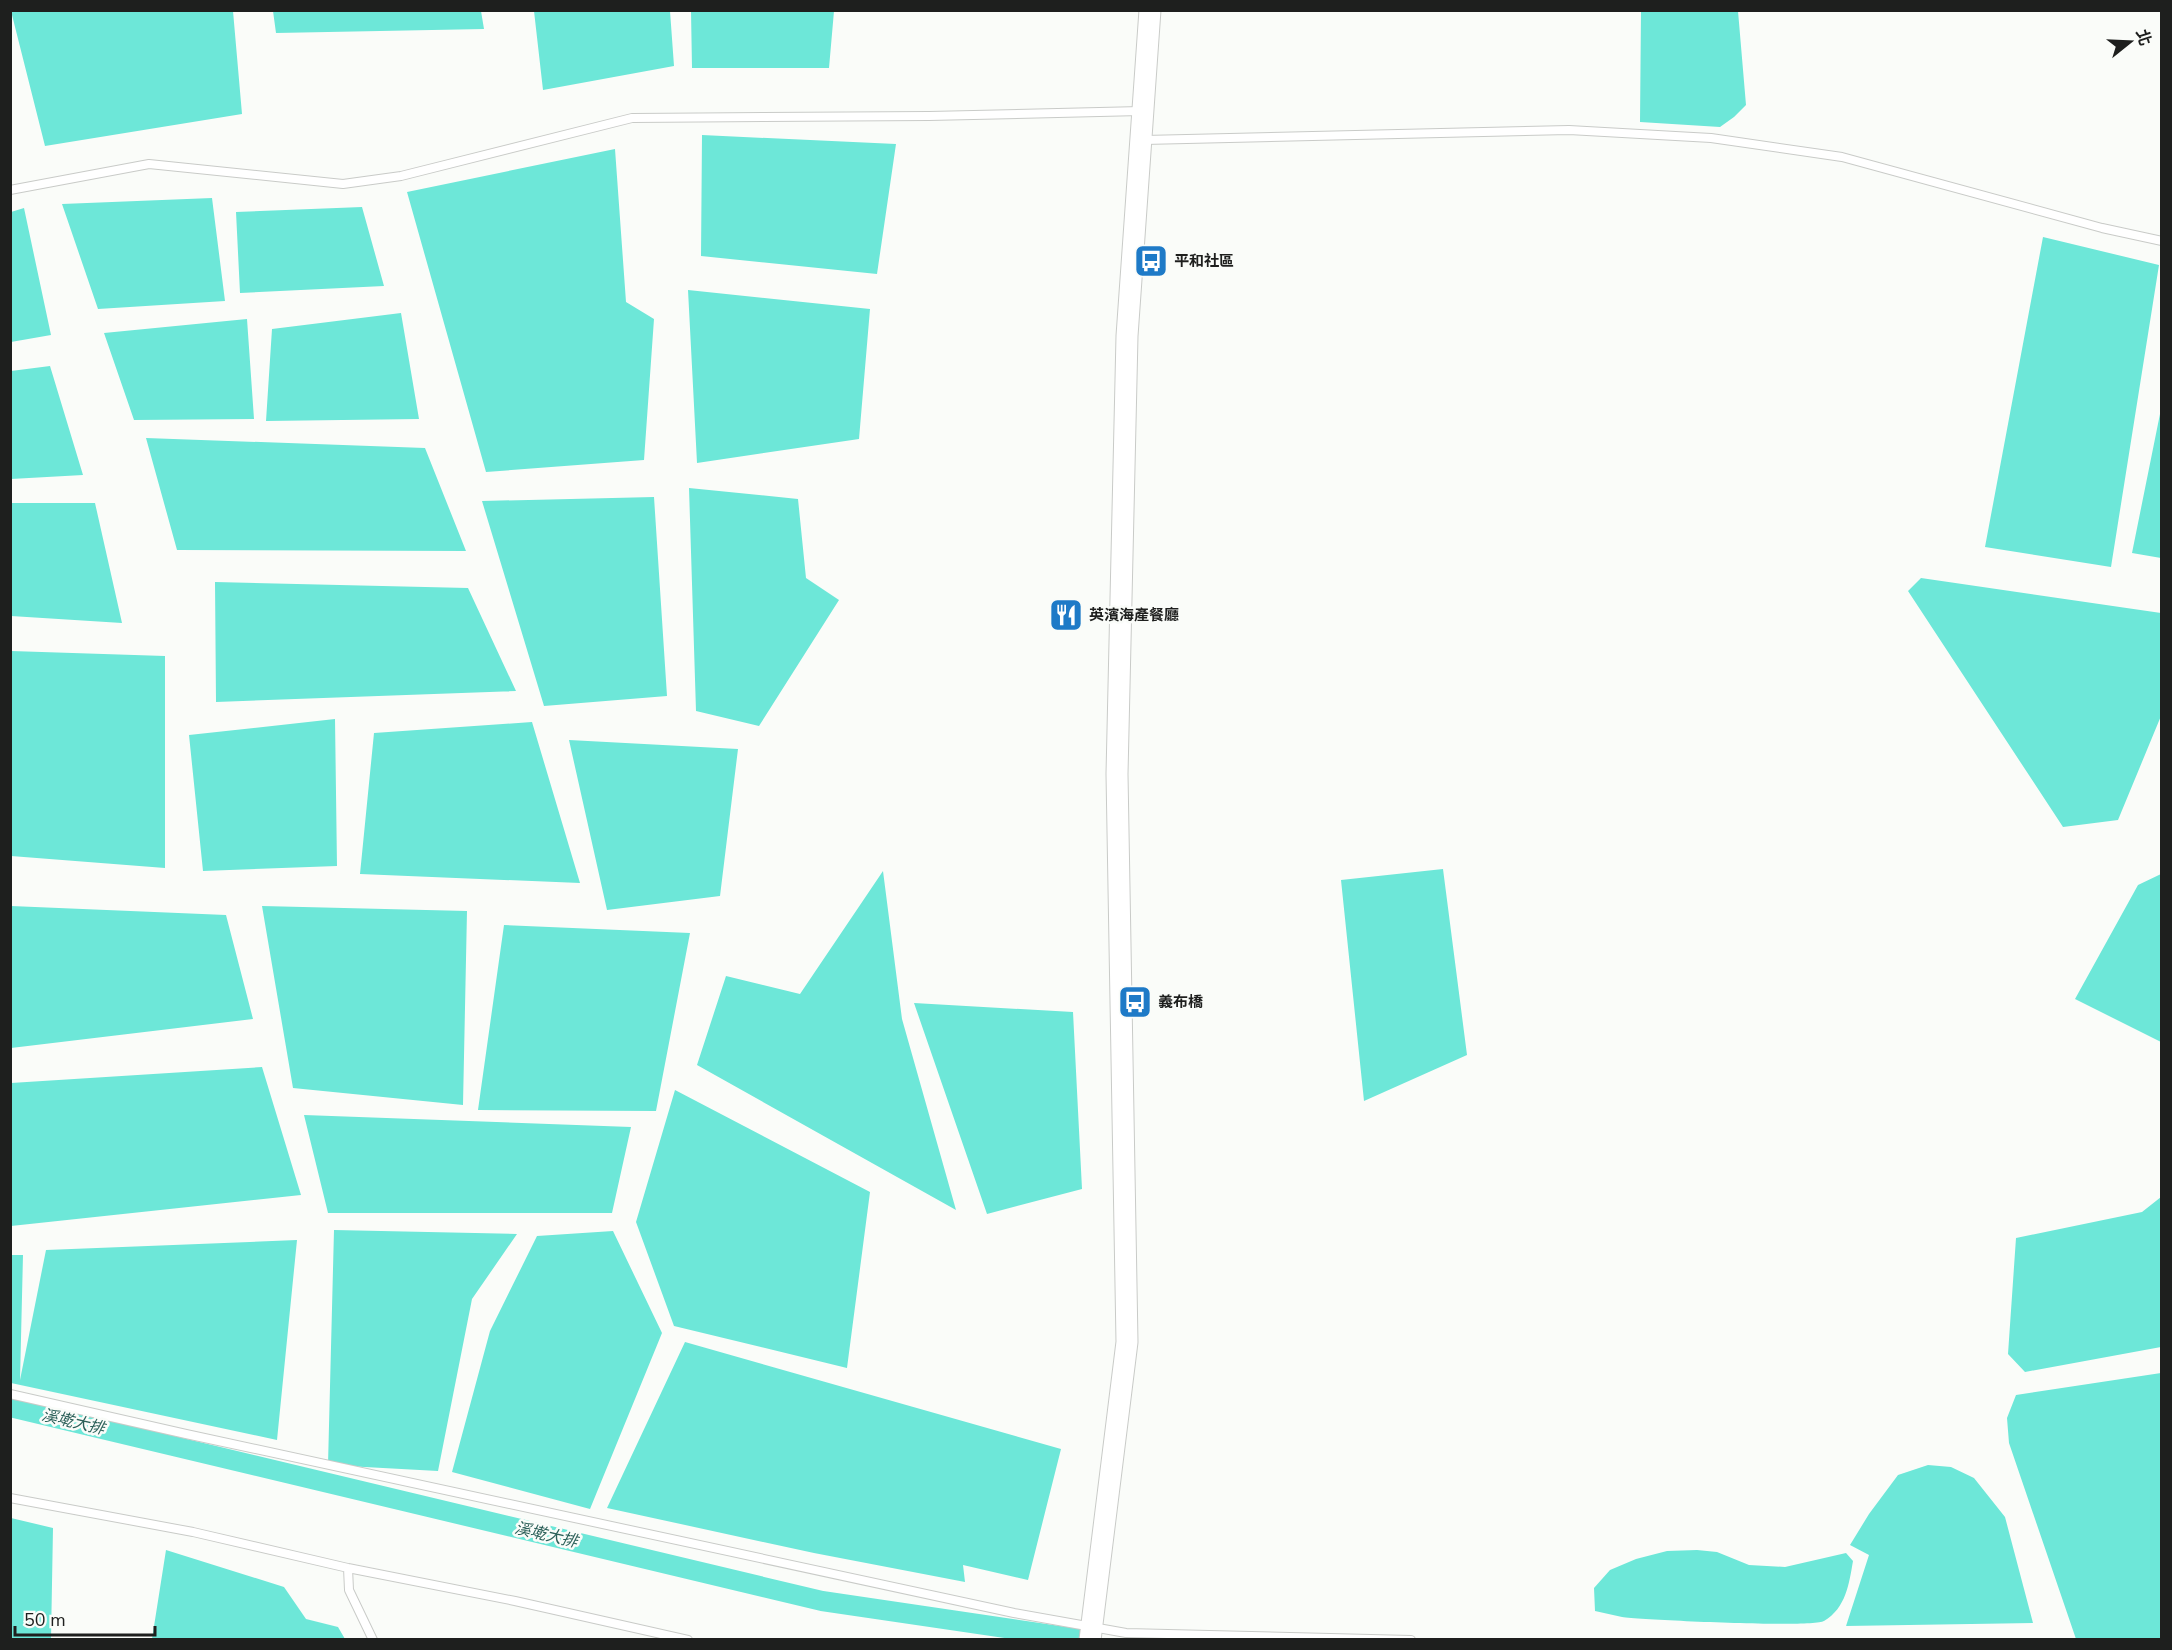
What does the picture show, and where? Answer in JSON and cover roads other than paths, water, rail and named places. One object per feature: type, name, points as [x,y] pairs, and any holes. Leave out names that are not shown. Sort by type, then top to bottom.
[{"type":"main road","points":[[1091,1635],[1127,1342],[1117,774],[1127,336],[1150,10]]},
{"type":"lane","points":[[10,190],[149,164],[343,184],[401,176],[632,118],[941,116],[1142,111]]},
{"type":"lane","points":[[1141,140],[1569,130],[1711,138],[1842,157],[2102,228],[2162,241]]},
{"type":"lane","points":[[10,1394],[979,1606],[1091,1635],[1126,1633],[1411,1640]]},
{"type":"lane","points":[[10,1498],[194,1532],[348,1568],[515,1601],[688,1640]]},
{"type":"lane","points":[[348,1568],[349,1590],[374,1640]]},
{"type":"water","points":[[11,11],[233,11],[242,114],[45,146]]},
{"type":"water","points":[[273,11],[481,11],[484,29],[276,33]]},
{"type":"water","points":[[534,11],[670,11],[674,66],[543,90]]},
{"type":"water","points":[[691,11],[834,11],[829,68],[692,68]]},
{"type":"water","points":[[1641,11],[1738,11],[1746,105],[1734,117],[1720,127],[1640,122]]},
{"type":"water","points":[[702,135],[896,144],[877,274],[701,256]]},
{"type":"water","points":[[615,149],[626,302],[654,319],[644,460],[486,472],[407,192]]},
{"type":"water","points":[[212,198],[225,301],[98,309],[62,204]]},
{"type":"water","points":[[362,207],[384,286],[240,293],[236,212]]},
{"type":"water","points":[[24,208],[51,335],[11,342],[11,212]]},
{"type":"water","points":[[2043,237],[2159,265],[2111,567],[1985,547]]},
{"type":"water","points":[[688,290],[870,309],[859,439],[697,463]]},
{"type":"water","points":[[401,313],[419,419],[266,421],[272,329]]},
{"type":"water","points":[[247,319],[254,419],[134,420],[104,333]]},
{"type":"water","points":[[50,366],[83,475],[11,479],[11,371]]},
{"type":"water","points":[[2161,409],[2162,558],[2132,553]]},
{"type":"water","points":[[146,438],[425,448],[466,551],[177,550]]},
{"type":"water","points":[[689,488],[798,499],[806,578],[839,600],[759,726],[696,711]]},
{"type":"water","points":[[654,497],[667,696],[544,706],[482,501]]},
{"type":"water","points":[[11,503],[95,503],[122,623],[11,616]]},
{"type":"water","points":[[1921,578],[2161,613],[2161,716],[2118,820],[2063,827],[1908,591]]},
{"type":"water","points":[[215,582],[468,588],[516,691],[216,702]]},
{"type":"water","points":[[11,651],[165,656],[165,868],[11,856]]},
{"type":"water","points":[[335,719],[337,866],[203,871],[189,735]]},
{"type":"water","points":[[532,722],[580,883],[360,874],[374,733]]},
{"type":"water","points":[[569,740],[738,749],[720,896],[607,910]]},
{"type":"water","points":[[1443,869],[1467,1055],[1364,1101],[1341,880]]},
{"type":"water","points":[[883,871],[902,1019],[956,1210],[697,1065],[726,976],[800,994]]},
{"type":"water","points":[[2161,874],[2161,1042],[2075,999],[2138,885]]},
{"type":"water","points":[[11,906],[226,915],[253,1019],[11,1048]]},
{"type":"water","points":[[262,906],[467,911],[463,1105],[293,1088]]},
{"type":"water","points":[[504,925],[690,933],[656,1111],[478,1110]]},
{"type":"water","points":[[914,1003],[1073,1012],[1082,1189],[987,1214]]},
{"type":"water","points":[[262,1067],[301,1195],[11,1226],[11,1083]]},
{"type":"water","points":[[675,1090],[870,1192],[847,1368],[674,1326],[636,1222]]},
{"type":"water","points":[[304,1115],[631,1127],[612,1213],[328,1213]]},
{"type":"water","points":[[2161,1197],[2161,1347],[2025,1372],[2008,1354],[2016,1238],[2142,1212]]},
{"type":"water","points":[[334,1230],[517,1234],[472,1299],[438,1471],[328,1465]]},
{"type":"water","points":[[613,1231],[662,1333],[590,1509],[452,1472],[490,1331],[537,1236]]},
{"type":"water","points":[[297,1240],[277,1440],[11,1383],[11,1255],[23,1255],[20,1380],[46,1250]]},
{"type":"water","points":[[685,1342],[1061,1449],[1028,1580],[963,1565],[965,1582],[814,1553],[607,1508]]},
{"type":"water","points":[[2161,1373],[2161,1639],[2076,1639],[2009,1443],[2007,1418],[2016,1395]]},
{"type":"water","points":[[1928,1465],[1951,1467],[1974,1478],[2005,1517],[2033,1623],[1846,1626],[1869,1555],[1850,1545],[1869,1514],[1898,1475]]},
{"type":"water","points":[[11,1518],[53,1528],[51,1639],[11,1639]]},
{"type":"water","points":[[166,1550],[284,1587],[306,1619],[338,1627],[345,1639],[152,1639]]},
{"type":"water","points":[[1667,1551],[1717,1552],[1749,1565],[1785,1567],[1846,1553],[1853,1561],[1848,1587],[1842,1602],[1824,1621],[1761,1624],[1622,1617],[1595,1611],[1594,1588],[1610,1570],[1636,1559]]},
{"type":"waterway","name":"溪墘大排","points":[[10,1407],[822,1601],[1086,1640]]},
{"type":"place","name":"平和社區","points":[[1151,261]]},
{"type":"place","name":"英濱海產餐廳","points":[[1066,615]]},
{"type":"place","name":"義布橋","points":[[1135,1002]]}]
